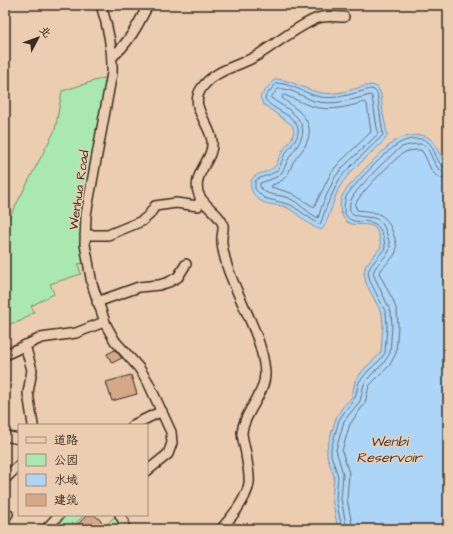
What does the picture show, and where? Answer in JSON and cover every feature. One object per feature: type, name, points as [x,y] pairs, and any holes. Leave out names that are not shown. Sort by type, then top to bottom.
[{"type":"street","name":"Wenhua Road","points":[[101,5],[107,26],[112,57],[110,83],[86,215],[85,235],[89,270],[104,322],[115,341],[144,375],[171,432],[172,443],[168,454],[151,466]]},
{"type":"street","points":[[112,57],[130,37],[147,6]]},
{"type":"street","points":[[220,529],[234,513],[249,485],[242,430],[262,387],[265,371],[261,347],[227,266],[222,240],[224,226],[220,219],[201,198],[198,191],[198,176],[209,157],[212,145],[211,135],[198,108],[198,98],[201,88],[222,71],[254,57],[322,17],[344,17]]},
{"type":"street","points":[[85,235],[108,235],[144,220],[155,206],[176,203],[198,206],[201,198]]},
{"type":"street","points":[[97,302],[139,287],[164,284],[174,280],[178,277],[186,264]]},
{"type":"street","points":[[5,355],[46,337],[76,333],[104,322]]},
{"type":"street","points":[[25,345],[32,370],[28,393],[33,424]]},
{"type":"street","points":[[135,424],[162,411]]},
{"type":"street","points":[[5,436],[18,439]]},
{"type":"street","points":[[5,479],[18,466]]},
{"type":"street","points":[[5,512],[8,514],[5,518]]},
{"type":"street","points":[[46,529],[58,516]]},
{"type":"street","points":[[121,516],[124,522],[124,529]]},
{"type":"green space","points":[[107,77],[84,210],[84,263],[78,264],[81,274],[50,284],[54,294],[31,306],[34,312],[21,321],[5,325],[5,226],[55,130],[62,91]]},
{"type":"green space","points":[[62,516],[83,516],[70,529],[50,529]]},
{"type":"green space","points":[[117,516],[120,522],[120,529],[102,529]]},
{"type":"water","points":[[276,79],[324,93],[338,93],[371,85],[378,88],[381,95],[387,136],[381,144],[346,177],[337,192],[326,223],[321,230],[312,226],[288,208],[267,204],[261,201],[254,195],[252,189],[252,179],[258,174],[271,170],[275,166],[294,133],[292,125],[263,104],[260,97]]},
{"type":"water","name":"Wenbi Reservoir","points":[[419,135],[425,136],[434,142],[444,161],[448,165],[448,529],[338,529],[332,499],[334,476],[327,456],[327,448],[336,418],[342,408],[352,397],[355,381],[365,368],[381,352],[383,325],[382,314],[366,283],[364,272],[366,265],[381,247],[378,233],[372,226],[354,224],[346,221],[341,212],[340,206],[342,196],[359,175],[393,142],[403,137]]},
{"type":"building","points":[[115,350],[122,358],[112,363],[107,354]]},
{"type":"building","points":[[131,375],[137,394],[112,401],[106,382]]},
{"type":"building","points":[[86,516],[96,516],[104,524],[98,529],[73,529]]}]
